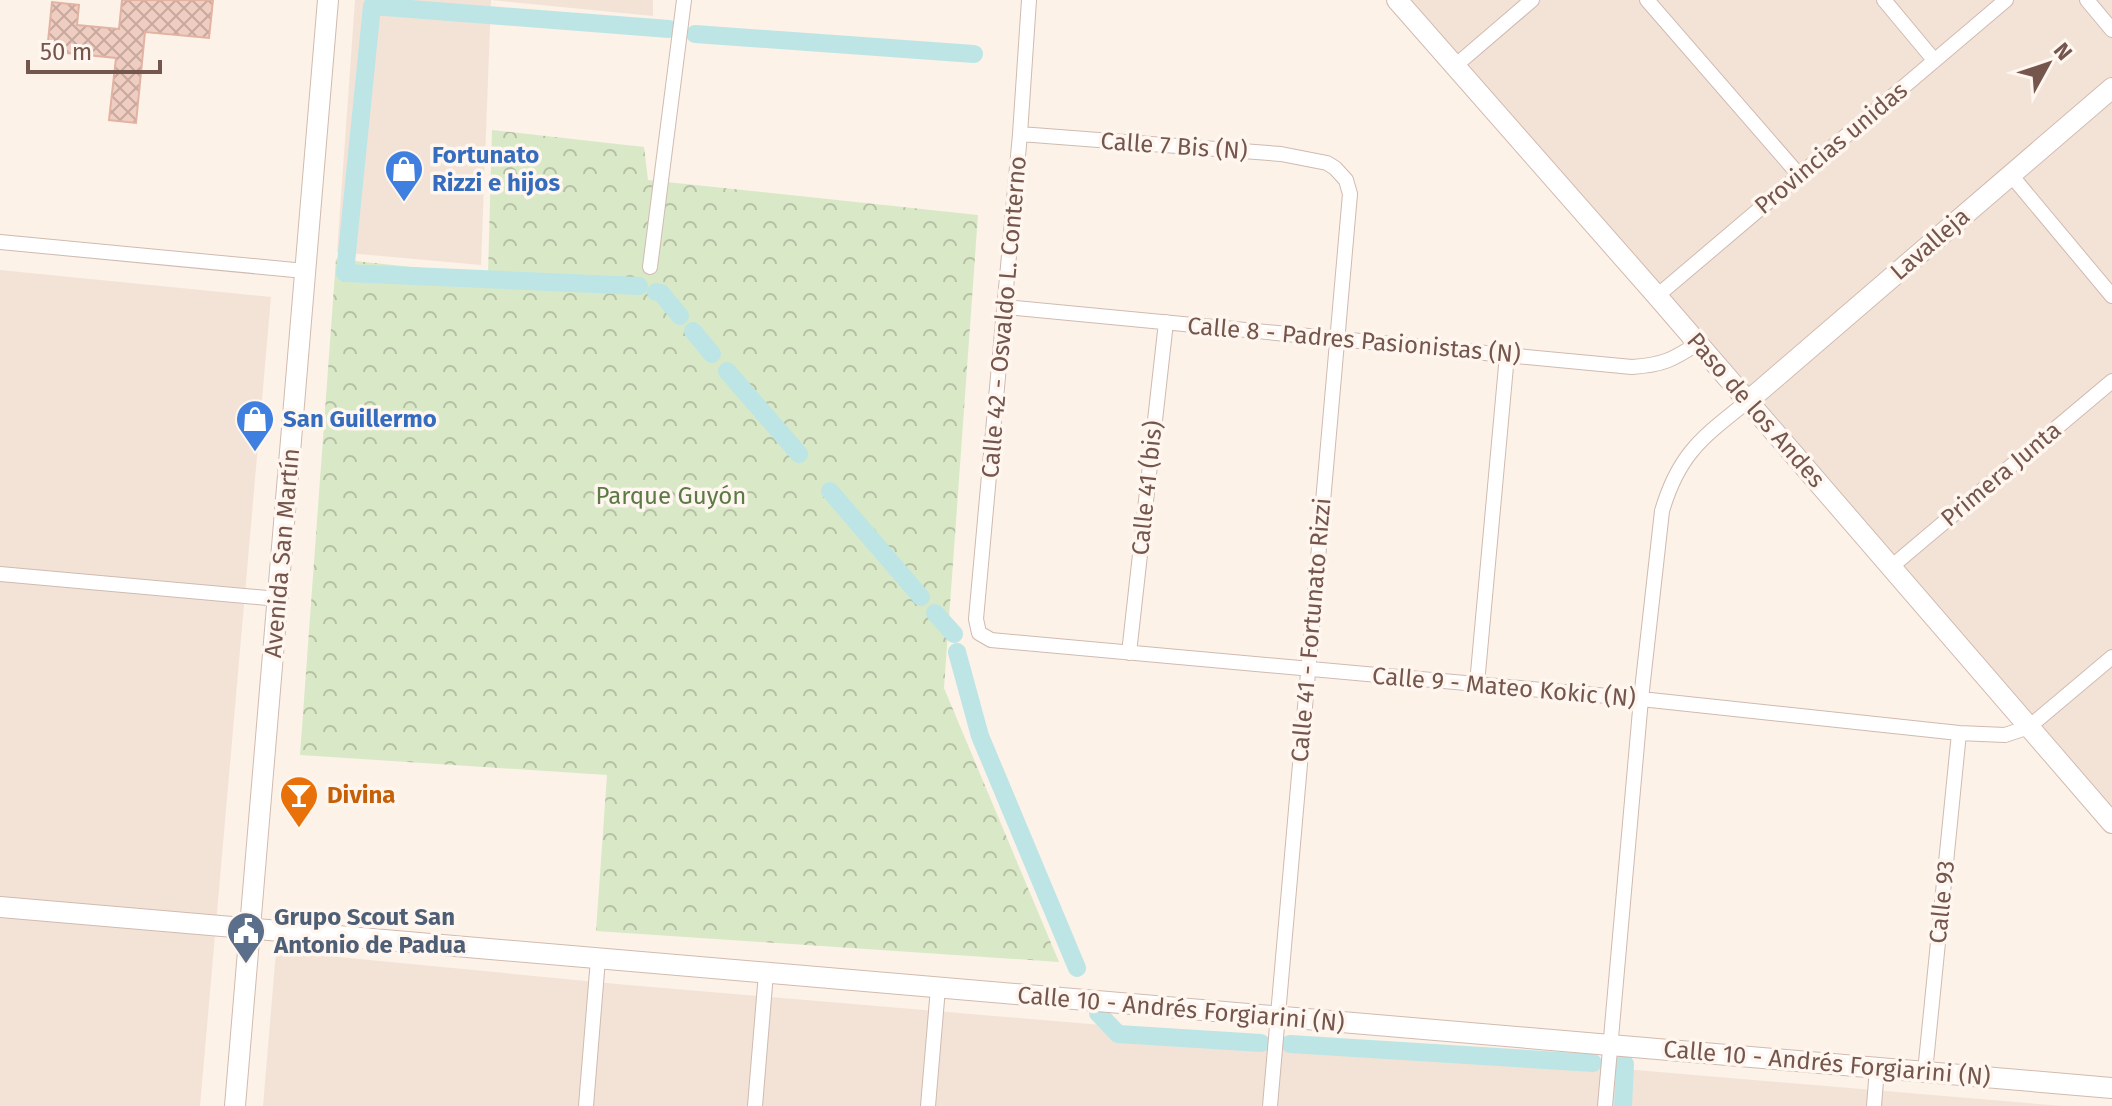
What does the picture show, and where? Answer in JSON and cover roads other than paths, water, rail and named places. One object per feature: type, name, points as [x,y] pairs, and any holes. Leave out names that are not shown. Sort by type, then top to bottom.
[{"type":"street","name":"Avenida San Martín","points":[[235,1106],[328,0]]},
{"type":"street","points":[[650,267],[684,0]]},
{"type":"street","name":"Calle 42 - Osvaldo L. Conterno","points":[[979,633],[976,619],[1020,134],[1029,0]]},
{"type":"street","name":"Paso de los Andes","points":[[1397,0],[2112,823]]},
{"type":"street","points":[[1455,66],[1532,0]]},
{"type":"street","points":[[1647,0],[1799,175]]},
{"type":"street","points":[[1884,0],[1934,60]]},
{"type":"street","name":"Provincias unidas","points":[[1657,296],[2006,0]]},
{"type":"street","points":[[2087,0],[2112,30]]},
{"type":"street","name":"Lavalleja","points":[[1748,401],[2112,88]]},
{"type":"street","name":"Calle 7 Bis (N)","points":[[1020,134],[1281,154],[1327,163]]},
{"type":"street","name":"Calle 41 - Fortunato Rizzi","points":[[1270,1106],[1350,194],[1346,180],[1327,163]]},
{"type":"street","points":[[2011,175],[2112,296]]},
{"type":"street","points":[[0,242],[305,271]]},
{"type":"street","name":"Calle 8 - Padres Pasionistas (N)","points":[[1005,307],[1632,367],[1655,366],[1673,360],[1698,343]]},
{"type":"street","name":"Calle 41 (bis)","points":[[1129,653],[1166,322]]},
{"type":"street","points":[[1477,684],[1507,355]]},
{"type":"street","name":"Primera Junta","points":[[1891,567],[2112,381]]},
{"type":"street","points":[[1605,1106],[1641,699],[1662,511],[1670,483],[1698,441],[1748,401]]},
{"type":"street","points":[[0,574],[278,599]]},
{"type":"street","name":"Calle 9 - Mateo Kokic (N)","points":[[979,633],[991,640],[1641,699],[1959,733],[2005,735],[2029,727]]},
{"type":"street","points":[[2029,727],[2112,657]]},
{"type":"street","name":"Calle 93","points":[[1925,1072],[1959,733]]},
{"type":"street","name":"Calle 10 - Andrés Forgiarini (N)","points":[[0,907],[2112,1088]]},
{"type":"street","points":[[586,1106],[598,959]]},
{"type":"street","points":[[755,1106],[766,973]]},
{"type":"street","points":[[928,1106],[938,988]]},
{"type":"street","points":[[1874,1106],[1877,1068]]},
{"type":"waterway","points":[[639,286],[345,273],[372,6],[669,29]]},
{"type":"waterway","points":[[695,34],[974,54]]},
{"type":"waterway","points":[[656,292],[661,293],[680,316]]},
{"type":"waterway","points":[[693,331],[712,354]]},
{"type":"waterway","points":[[727,371],[799,454]]},
{"type":"waterway","points":[[830,491],[921,597]]},
{"type":"waterway","points":[[935,613],[954,634]]},
{"type":"waterway","points":[[957,652],[980,736],[1077,968]]},
{"type":"waterway","points":[[1098,1013],[1118,1034],[1261,1043]]},
{"type":"waterway","points":[[1290,1044],[1593,1063]]},
{"type":"waterway","points":[[1623,1064],[1623,1106]]},
{"type":"place","name":"Fortunato Rizzi e hijos","points":[[404,203]]},
{"type":"place","name":"San Guillermo","points":[[255,453]]},
{"type":"place","name":"Divina","points":[[299,829]]},
{"type":"place","name":"Grupo Scout San Antonio de Padua","points":[[246,965]]},
{"type":"park label","name":"Parque Guyón","points":[[671,496]]}]
